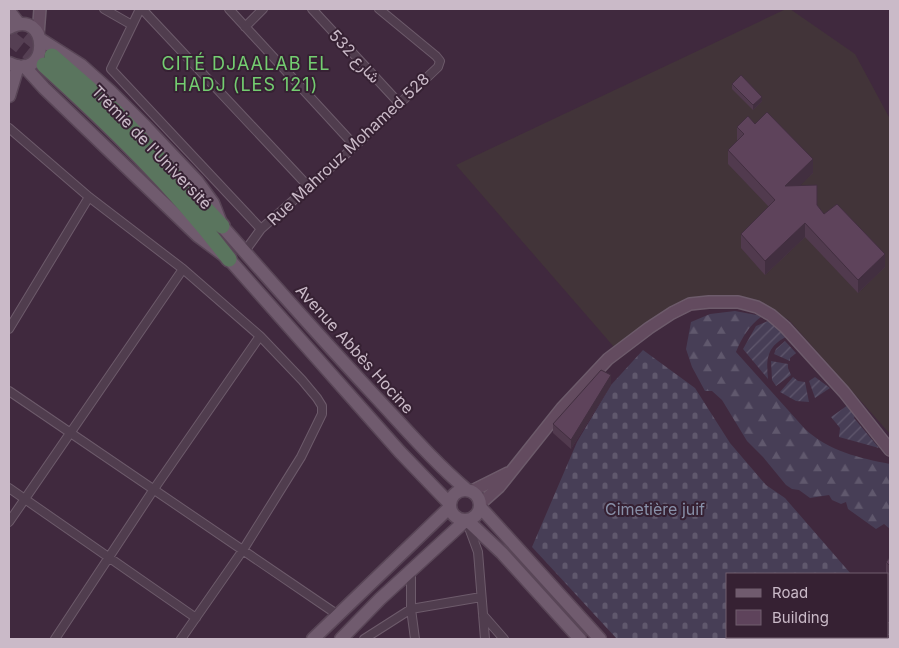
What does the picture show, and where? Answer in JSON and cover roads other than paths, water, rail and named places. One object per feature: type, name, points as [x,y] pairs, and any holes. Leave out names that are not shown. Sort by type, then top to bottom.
[{"type":"highway","name":"Trémie de l'Université","points":[[222,226],[116,112],[48,60],[203,225],[229,259]]},
{"type":"main road","points":[[17,25],[35,9]]},
{"type":"main road","points":[[9,96],[17,65],[30,64],[40,51],[40,9]]},
{"type":"main road","name":"Avenue Abbès Hocine","points":[[9,11],[17,25],[32,28],[39,37],[81,65],[146,127],[197,181],[213,203],[222,226],[244,251],[423,449],[469,491]]},
{"type":"main road","name":"Avenue Abbès Hocine","points":[[17,65],[44,88],[198,236],[229,259],[400,452],[450,505]]},
{"type":"main road","points":[[341,639],[410,571],[467,521],[476,516],[481,506],[562,408],[608,359],[649,328],[690,304],[738,302],[757,307],[771,316],[785,327],[844,392],[890,450]]},
{"type":"main road","points":[[469,491],[509,472]]},
{"type":"main road","points":[[313,639],[450,505],[454,495],[462,490],[476,494],[481,506],[600,639]]},
{"type":"main road","points":[[450,505],[455,517],[467,521],[502,553],[580,639]]},
{"type":"street","points":[[104,9],[132,25]]},
{"type":"street","points":[[258,233],[112,69],[141,9],[308,186]]},
{"type":"street","points":[[229,9],[355,146]]},
{"type":"street","points":[[245,27],[263,9]]},
{"type":"street","name":"532 شارع","points":[[312,9],[399,103]]},
{"type":"street","name":"Rue Mahrouz Mohamed 528","points":[[244,251],[258,233],[308,186],[355,146],[440,64],[436,56],[380,9]]},
{"type":"street","points":[[9,128],[89,197],[183,269],[260,336],[302,380],[322,406],[322,414],[301,457],[243,550],[181,639]]},
{"type":"street","points":[[9,329],[89,197]]},
{"type":"street","points":[[9,522],[183,269]]},
{"type":"street","points":[[55,639],[260,336]]},
{"type":"street","points":[[9,390],[338,615]]},
{"type":"street","points":[[9,488],[196,618]]},
{"type":"street","points":[[467,521],[478,552],[485,639]]},
{"type":"street","points":[[410,571],[411,609],[415,639]]},
{"type":"street","points":[[352,629],[364,639],[411,609],[481,597]]},
{"type":"street","points":[[483,614],[504,639]]},
{"type":"tunnel","points":[[9,20],[49,53]]},
{"type":"tunnel","points":[[9,37],[44,65]]},
{"type":"district","name":"CITÉ DJAALAB EL HADJ (LES 121)","points":[[246,73]]},
{"type":"park label","name":"Cimetière juif","points":[[655,509]]}]
